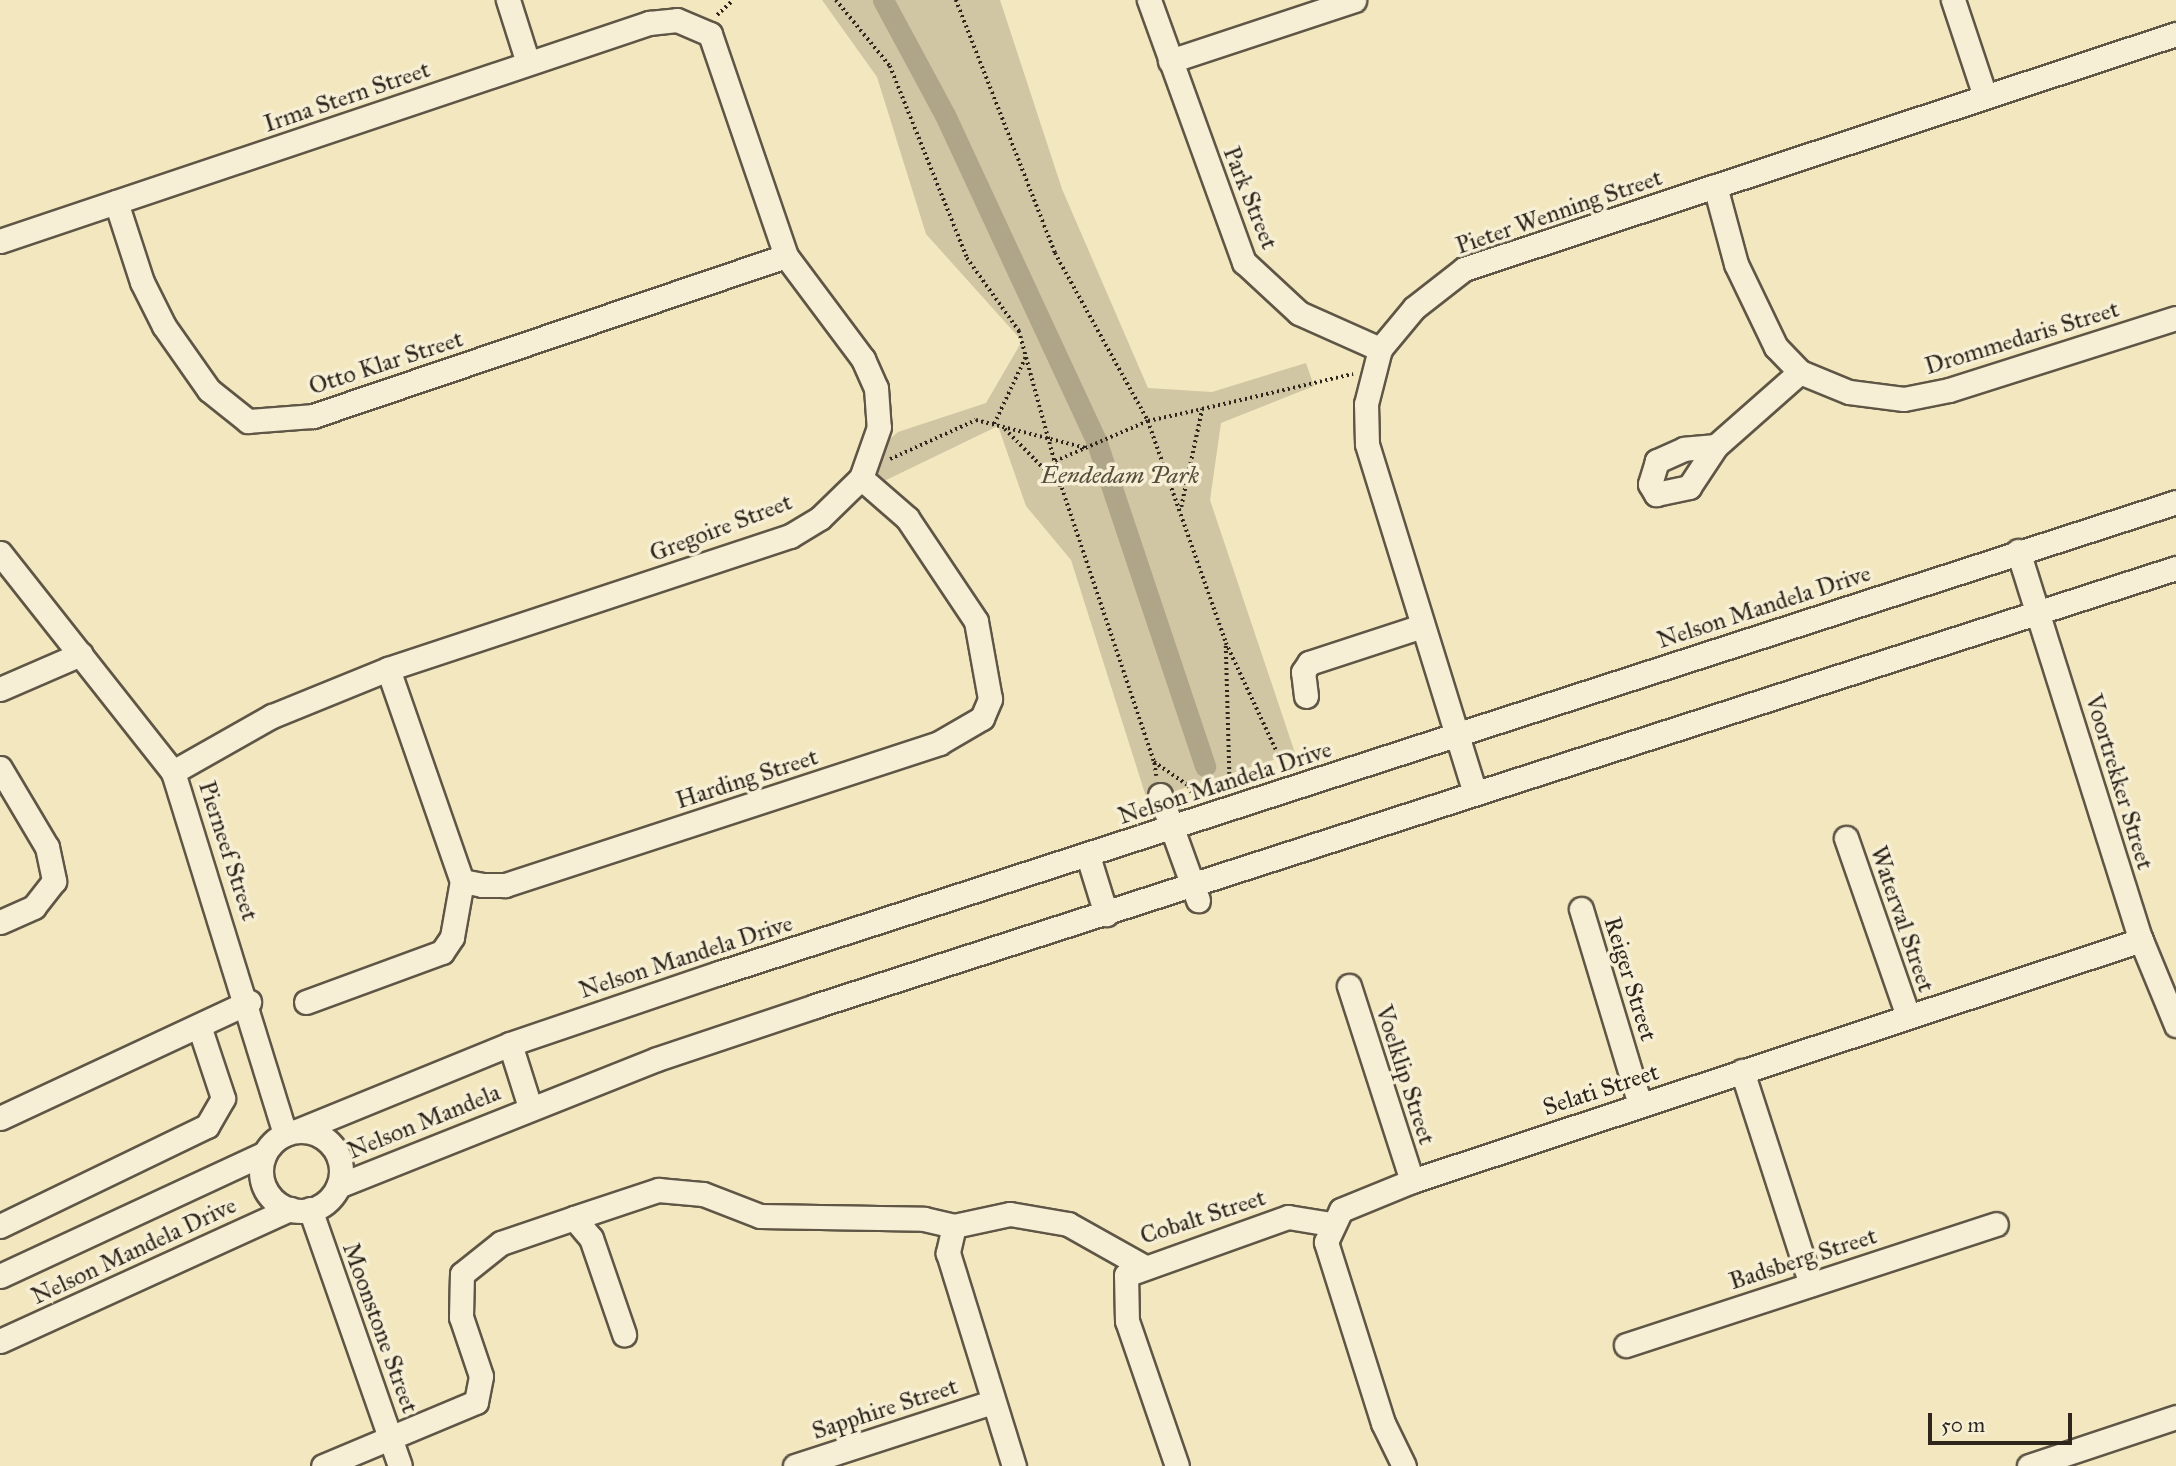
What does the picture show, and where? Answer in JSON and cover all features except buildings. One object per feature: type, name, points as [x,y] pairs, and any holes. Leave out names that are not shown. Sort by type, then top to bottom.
[{"type":"street","points":[[508,0],[528,64]]},
{"type":"street","name":"Park Street","points":[[1149,0],[1244,262],[1299,313],[1378,358]]},
{"type":"street","points":[[1170,61],[1354,0]]},
{"type":"street","points":[[1953,0],[1985,96]]},
{"type":"street","name":"Irma Stern Street","points":[[0,241],[649,23],[677,20],[710,34]]},
{"type":"street","name":"Gregoire Street","points":[[173,772],[272,716],[388,669],[790,536],[820,518],[861,478],[879,427],[876,388],[863,359],[786,256],[710,34]]},
{"type":"street","name":"Pieter Wenning Street","points":[[1378,358],[1436,287],[1464,268],[2176,34]]},
{"type":"street","points":[[1714,186],[1753,306],[1800,372],[1716,446]]},
{"type":"street","name":"Otto Klar Street","points":[[116,202],[142,282],[164,326],[209,390],[248,421],[313,416],[786,256]]},
{"type":"street","name":"Drommedaris Street","points":[[1800,372],[1849,392],[1904,399],[1949,390],[2176,318]]},
{"type":"street","points":[[1378,358],[1367,444],[1474,790]]},
{"type":"street","name":"Harding Street","points":[[462,881],[505,885],[939,743],[982,718],[990,699],[990,672],[976,621],[907,518],[861,478]]},
{"type":"street","name":"Nelson Mandela Drive","points":[[291,1133],[510,1044],[1234,807],[1457,737],[2018,551],[2176,502]]},
{"type":"street","name":"Voortrekker Street","points":[[2018,551],[2141,940],[2176,1025]]},
{"type":"street","name":"Pierneef Street","points":[[0,553],[173,772],[291,1133]]},
{"type":"street","points":[[510,1044],[530,1107],[802,1010],[1106,914],[1195,892],[1474,790],[2039,616],[2176,568]]},
{"type":"street","points":[[1306,696],[1303,672],[1309,663],[1422,626]]},
{"type":"street","points":[[0,689],[80,654]]},
{"type":"street","points":[[306,1002],[442,952],[452,937],[462,881],[388,669]]},
{"type":"street","points":[[0,768],[47,846],[54,881],[34,907],[0,922]]},
{"type":"street","points":[[1160,795],[1195,892]]},
{"type":"street","name":"Waterval Street","points":[[1846,838],[1908,1016]]},
{"type":"street","points":[[1088,856],[1106,914]]},
{"type":"street","name":"Reiger Street","points":[[1581,909],[1640,1104]]},
{"type":"street","name":"Selati Street","points":[[1331,1224],[1356,1201],[1412,1181],[2141,940]]},
{"type":"street","name":"Voelklip Street","points":[[1349,986],[1412,1181]]},
{"type":"street","points":[[0,1118],[249,1002]]},
{"type":"street","points":[[0,1226],[206,1126],[223,1098],[199,1026]]},
{"type":"street","points":[[1742,1071],[1811,1284]]},
{"type":"street","name":"Nelson Mandela","points":[[338,1186],[530,1107]]},
{"type":"street","points":[[291,1133],[331,1144],[341,1167],[338,1186],[327,1201],[300,1209],[262,1180],[265,1153],[291,1133]]},
{"type":"street","name":"Nelson Mandela Drive","points":[[0,1276],[265,1153]]},
{"type":"street","points":[[323,1466],[393,1441],[476,1402],[481,1376],[461,1317],[462,1274],[501,1243],[658,1190],[704,1194],[760,1216],[924,1219],[954,1226],[1010,1214],[1069,1224],[1141,1265]]},
{"type":"street","name":"Nelson Mandela Drive","points":[[0,1341],[300,1209]]},
{"type":"street","name":"Moonstone Street","points":[[300,1209],[393,1441],[400,1466]]},
{"type":"street","name":"Cobalt Street","points":[[1177,1466],[1122,1291],[1126,1275],[1141,1265],[1288,1217],[1331,1224]]},
{"type":"street","points":[[575,1218],[591,1238],[624,1334]]},
{"type":"street","points":[[1331,1224],[1326,1242],[1344,1305],[1404,1466]]},
{"type":"street","name":"Badsberg Street","points":[[1626,1345],[1996,1224]]},
{"type":"street","name":"Sapphire Street","points":[[954,1226],[948,1253],[1014,1466]]},
{"type":"street","name":"Sapphire Street","points":[[795,1466],[992,1402]]},
{"type":"street","points":[[2029,1466],[2176,1417]]},
{"type":"path","points":[[836,0],[890,66],[967,258],[1020,331],[1062,488],[1154,762]]},
{"type":"path","points":[[956,0],[1055,253],[1148,421],[1226,643],[1294,788]]},
{"type":"path","points":[[995,424],[1026,356]]},
{"type":"path","points":[[1055,461],[1148,421],[1202,410],[1378,358]]},
{"type":"path","points":[[1181,509],[1202,410]]},
{"type":"path","points":[[861,478],[976,419],[1086,448]]},
{"type":"path","points":[[1003,426],[1062,488]]},
{"type":"path","points":[[1226,643],[1226,775],[1234,807]]},
{"type":"green space","name":"Eendedam Park","points":[[822,0],[1000,0],[1062,189],[1148,388],[1212,392],[1306,363],[1314,386],[1221,423],[1210,500],[1295,753],[1147,800],[1071,560],[1026,506],[998,426],[878,484],[865,460],[898,432],[986,403],[1022,341],[926,234],[877,77]]},
{"type":"waterway","points":[[883,0],[945,115],[1097,443],[1205,766]]}]
